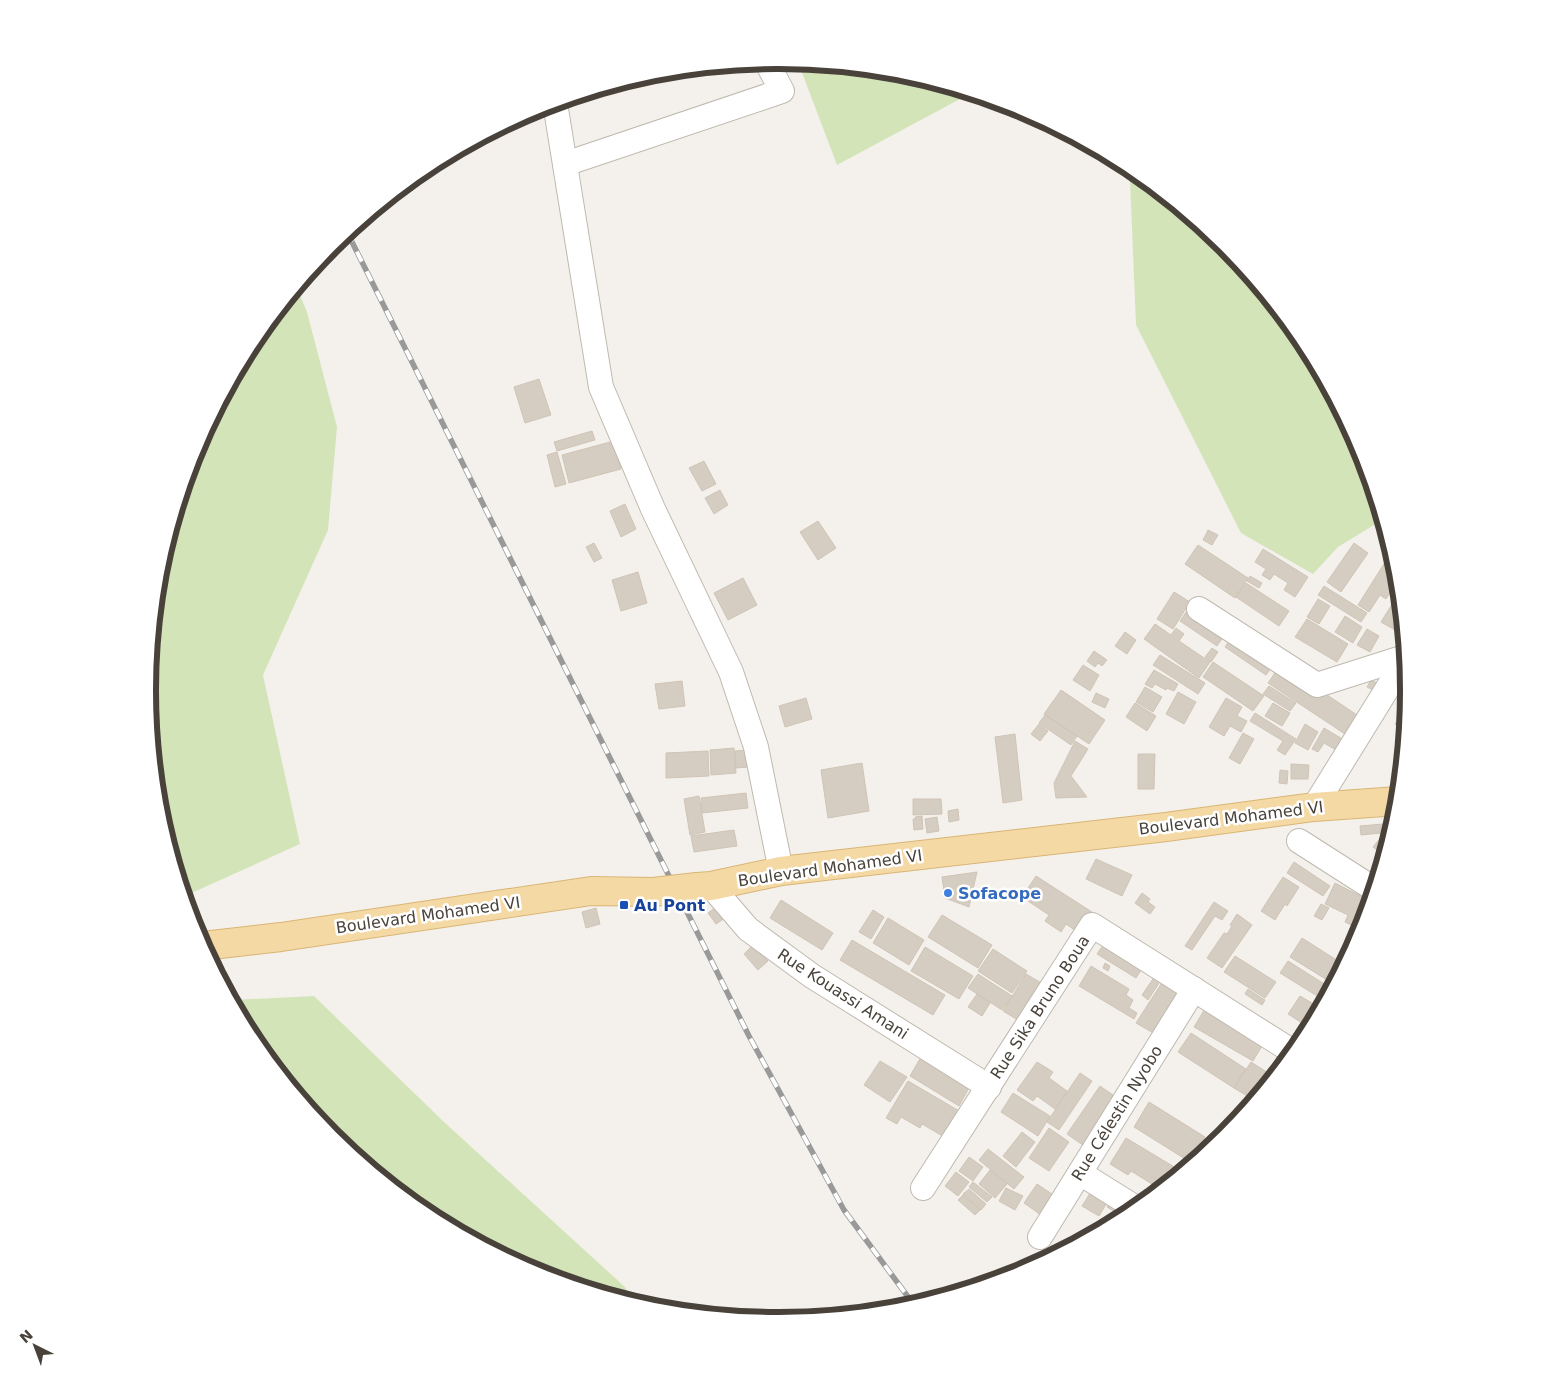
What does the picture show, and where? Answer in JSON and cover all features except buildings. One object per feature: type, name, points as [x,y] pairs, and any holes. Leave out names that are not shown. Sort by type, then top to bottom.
[{"type":"main road","name":"Boulevard Mohamed VI","points":[[211,945],[281,937],[592,891],[653,892],[704,886],[781,871],[1166,827],[1314,807],[1390,802]]},
{"type":"street","points":[[564,164],[782,91],[770,69]]},
{"type":"street","points":[[555,110],[601,387],[654,509],[731,672],[756,748],[781,871]]},
{"type":"street","points":[[1199,609],[1316,686],[1399,660]]},
{"type":"street","points":[[1314,807],[1399,668]]},
{"type":"street","points":[[1299,841],[1368,885]]},
{"type":"street","name":"Rue Kouassi Amani","points":[[704,886],[748,928],[812,976],[989,1087]]},
{"type":"street","name":"Rue Sika Bruno Boua","points":[[923,1188],[1092,926],[1286,1048]]},
{"type":"street","name":"Rue Célestin Nyobo","points":[[1040,1237],[1194,989]]},
{"type":"street","points":[[1080,1173],[1128,1203]]},
{"type":"green space","points":[[801,70],[859,74],[899,81],[968,99],[960,99],[837,165]]},
{"type":"green space","points":[[1129,178],[1188,223],[1218,251],[1245,281],[1295,345],[1336,416],[1367,491],[1377,523],[1338,547],[1313,574],[1241,533],[1136,325]]},
{"type":"green space","points":[[300,294],[307,312],[337,427],[328,530],[263,675],[300,844],[190,894],[177,851],[168,812],[162,772],[156,690],[162,609],[168,569],[189,491],[220,416],[240,380],[261,345]]},
{"type":"green space","points":[[314,996],[444,1122],[625,1287],[629,1294],[578,1279],[540,1265],[503,1248],[467,1229],[400,1184],[338,1130],[311,1100],[261,1036],[239,1000]]},
{"type":"railway","points":[[351,239],[749,1036],[844,1210],[909,1298]]},
{"type":"place","name":"Sofacope","points":[[948,893]]},
{"type":"place","name":"Au Pont","points":[[624,905]]}]
